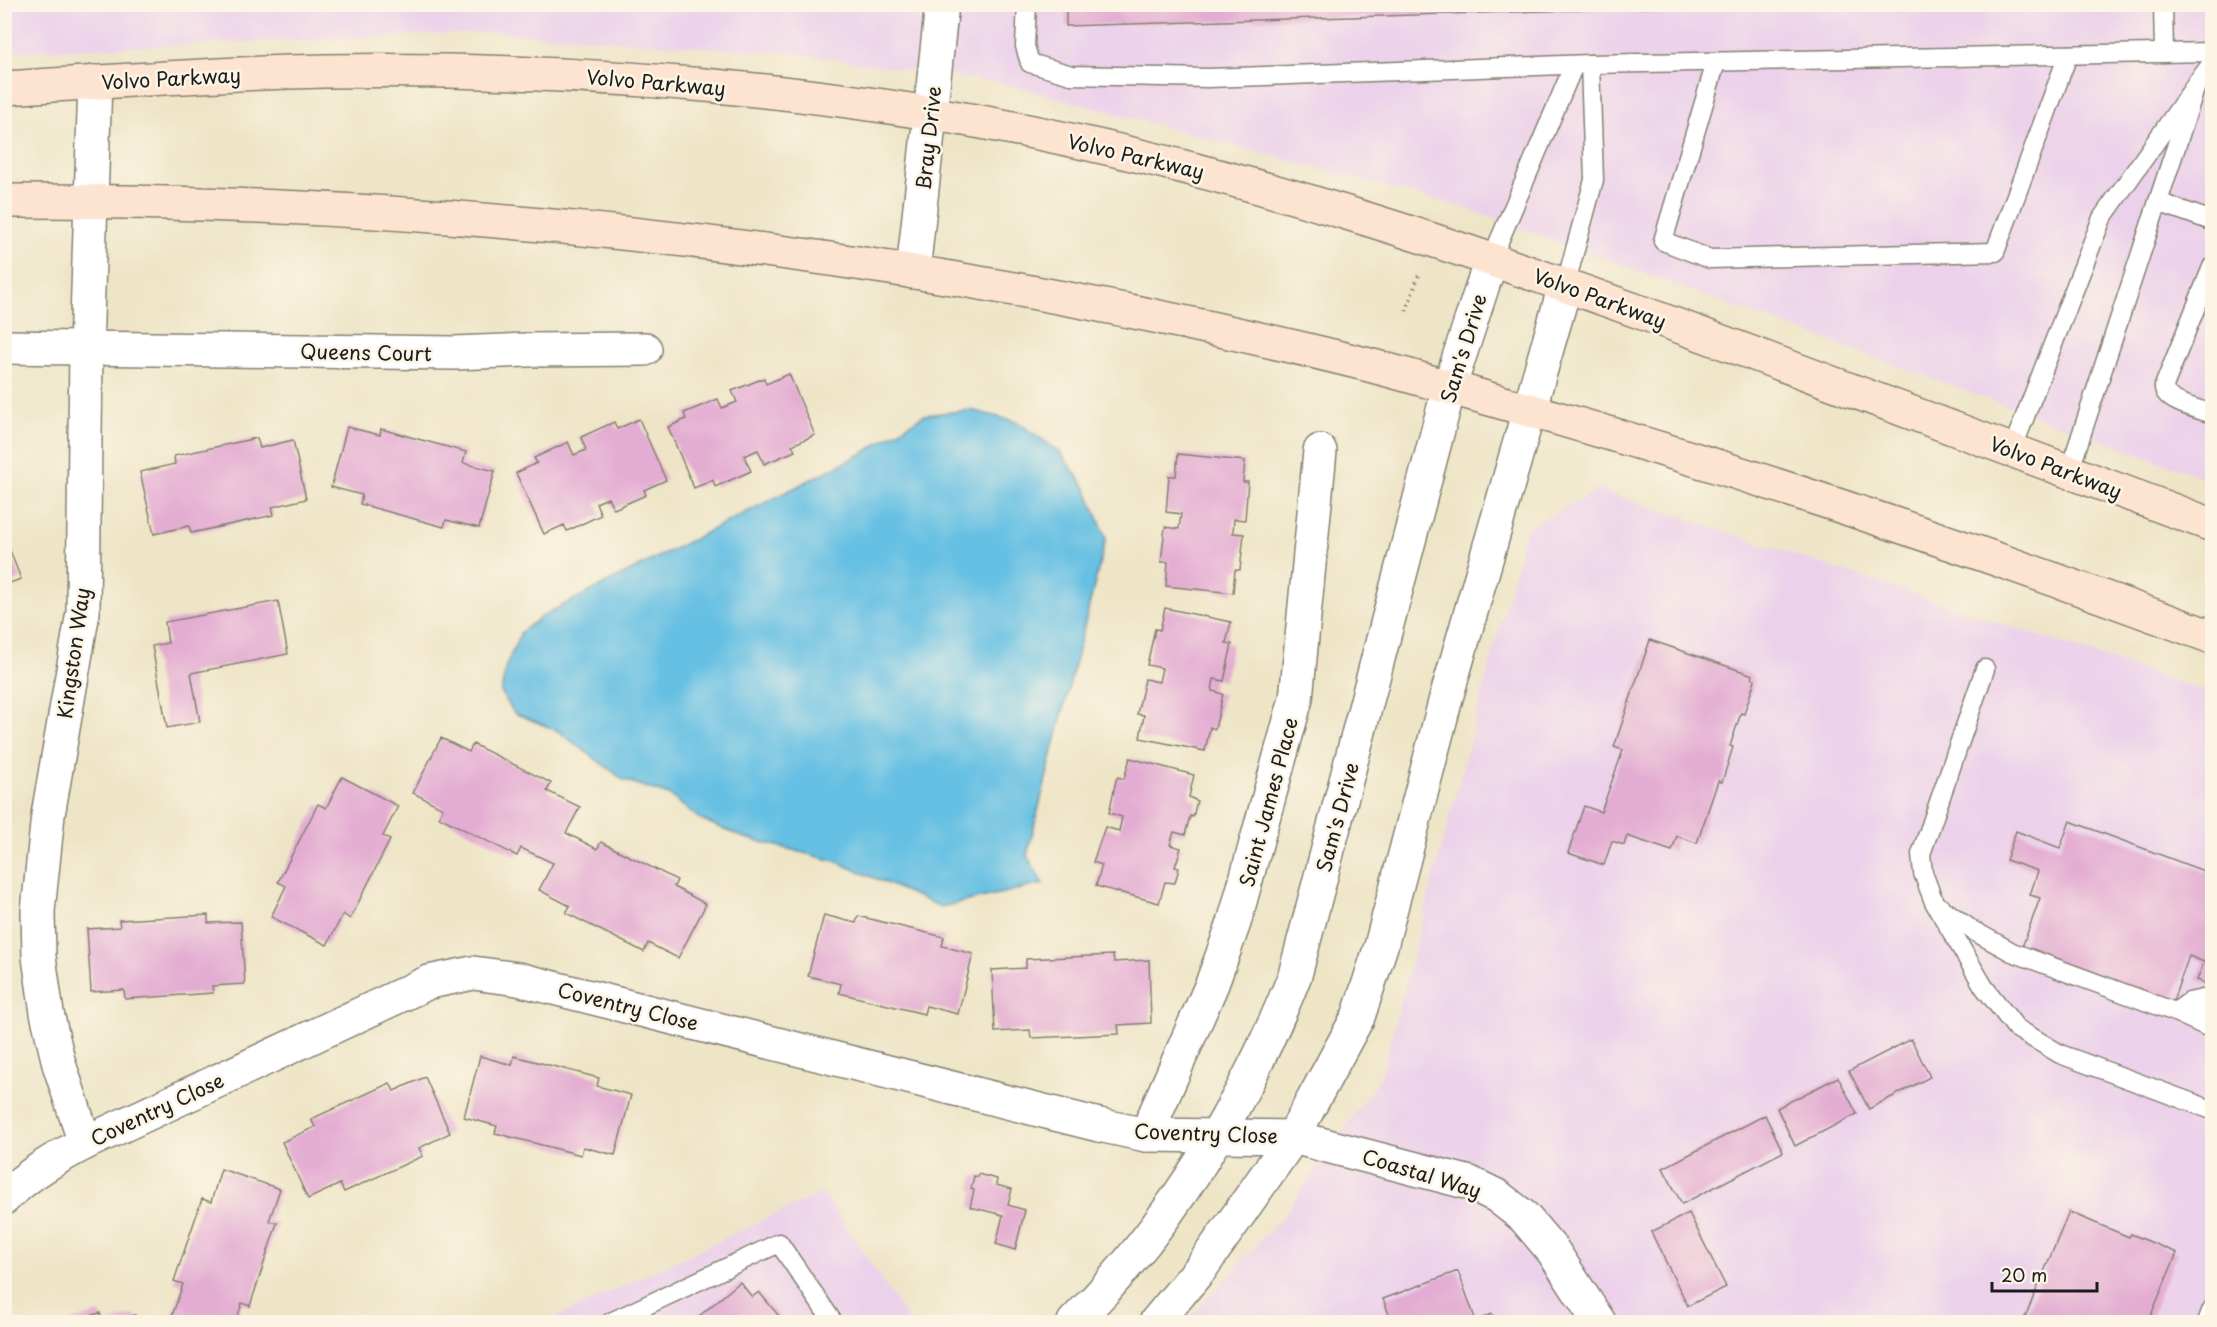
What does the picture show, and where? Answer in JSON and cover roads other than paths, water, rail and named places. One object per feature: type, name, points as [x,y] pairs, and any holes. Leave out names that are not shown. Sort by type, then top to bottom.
[{"type":"main road","name":"Volvo Parkway","points":[[4,88],[321,71],[449,71],[577,75],[706,85],[931,114],[1023,131],[1163,161],[1289,194],[1411,232],[1619,304],[2212,525]]},
{"type":"main road","points":[[4,201],[272,206],[388,212],[644,235],[913,272],[1150,315],[1358,363],[1529,410],[1776,483],[1998,558],[2212,637]]},
{"type":"street","name":"Bray Drive","points":[[913,272],[942,4]]},
{"type":"street","name":"Kingston Way","points":[[85,1143],[59,1064],[47,1013],[39,957],[38,911],[48,814],[83,612],[87,349],[95,82]]},
{"type":"street","name":"Sam's Drive","points":[[1074,1323],[1109,1288],[1176,1199],[1216,1136],[1276,1025],[1295,975],[1449,388],[1491,260]]},
{"type":"street","points":[[1156,1323],[1201,1269],[1293,1137],[1358,1017],[1378,956],[1446,698],[1565,286]]},
{"type":"street","points":[[4,347],[87,349]]},
{"type":"street","name":"Queens Court","points":[[87,349],[442,353],[645,349]]},
{"type":"street","name":"Saint James Place","points":[[1146,1135],[1212,984],[1234,923],[1296,699],[1320,451]]},
{"type":"street","name":"Coventry Close","points":[[4,1198],[21,1182],[58,1157],[85,1143],[429,982],[473,973],[518,979],[1146,1135],[1293,1137]]},
{"type":"street","name":"Coastal Way","points":[[1293,1137],[1470,1183],[1497,1196],[1524,1217],[1553,1251],[1599,1323]]},
{"type":"lane","points":[[1027,4],[1025,46],[1030,63],[1071,75],[1208,78],[1582,65],[2212,52]]},
{"type":"lane","points":[[2163,4],[2164,53]]},
{"type":"lane","points":[[1716,62],[1663,241],[1710,259],[1995,252],[2068,55]]},
{"type":"lane","points":[[2012,450],[2102,218],[2212,63]]},
{"type":"lane","points":[[1491,260],[1582,65]]},
{"type":"lane","points":[[1565,286],[1594,180],[1582,65]]},
{"type":"lane","points":[[2069,472],[2197,83]]},
{"type":"lane","points":[[2158,202],[2212,221]]},
{"type":"lane","points":[[2212,267],[2164,386],[2167,396],[2212,414]]},
{"type":"lane","points":[[1985,669],[1921,854],[1923,873],[1934,902],[1984,987],[2016,1028],[2060,1054],[2212,1110]]},
{"type":"lane","points":[[1934,902],[1972,930],[2012,952],[2175,1012],[2212,1029]]},
{"type":"lane","points":[[2175,1012],[2189,1002],[2212,997]]},
{"type":"lane","points":[[2175,1012],[2186,1008],[2212,1012]]},
{"type":"lane","points":[[610,1323],[779,1243],[833,1323]]},
{"type":"lane","points":[[2207,1323],[2212,1309]]},
{"type":"water","points":[[971,410],[1017,422],[1060,452],[1087,490],[1106,538],[1027,855],[1043,884],[941,907],[835,861],[742,837],[700,819],[669,795],[624,780],[558,731],[514,713],[501,692],[506,666],[521,632],[546,614],[865,452],[924,415]]}]
